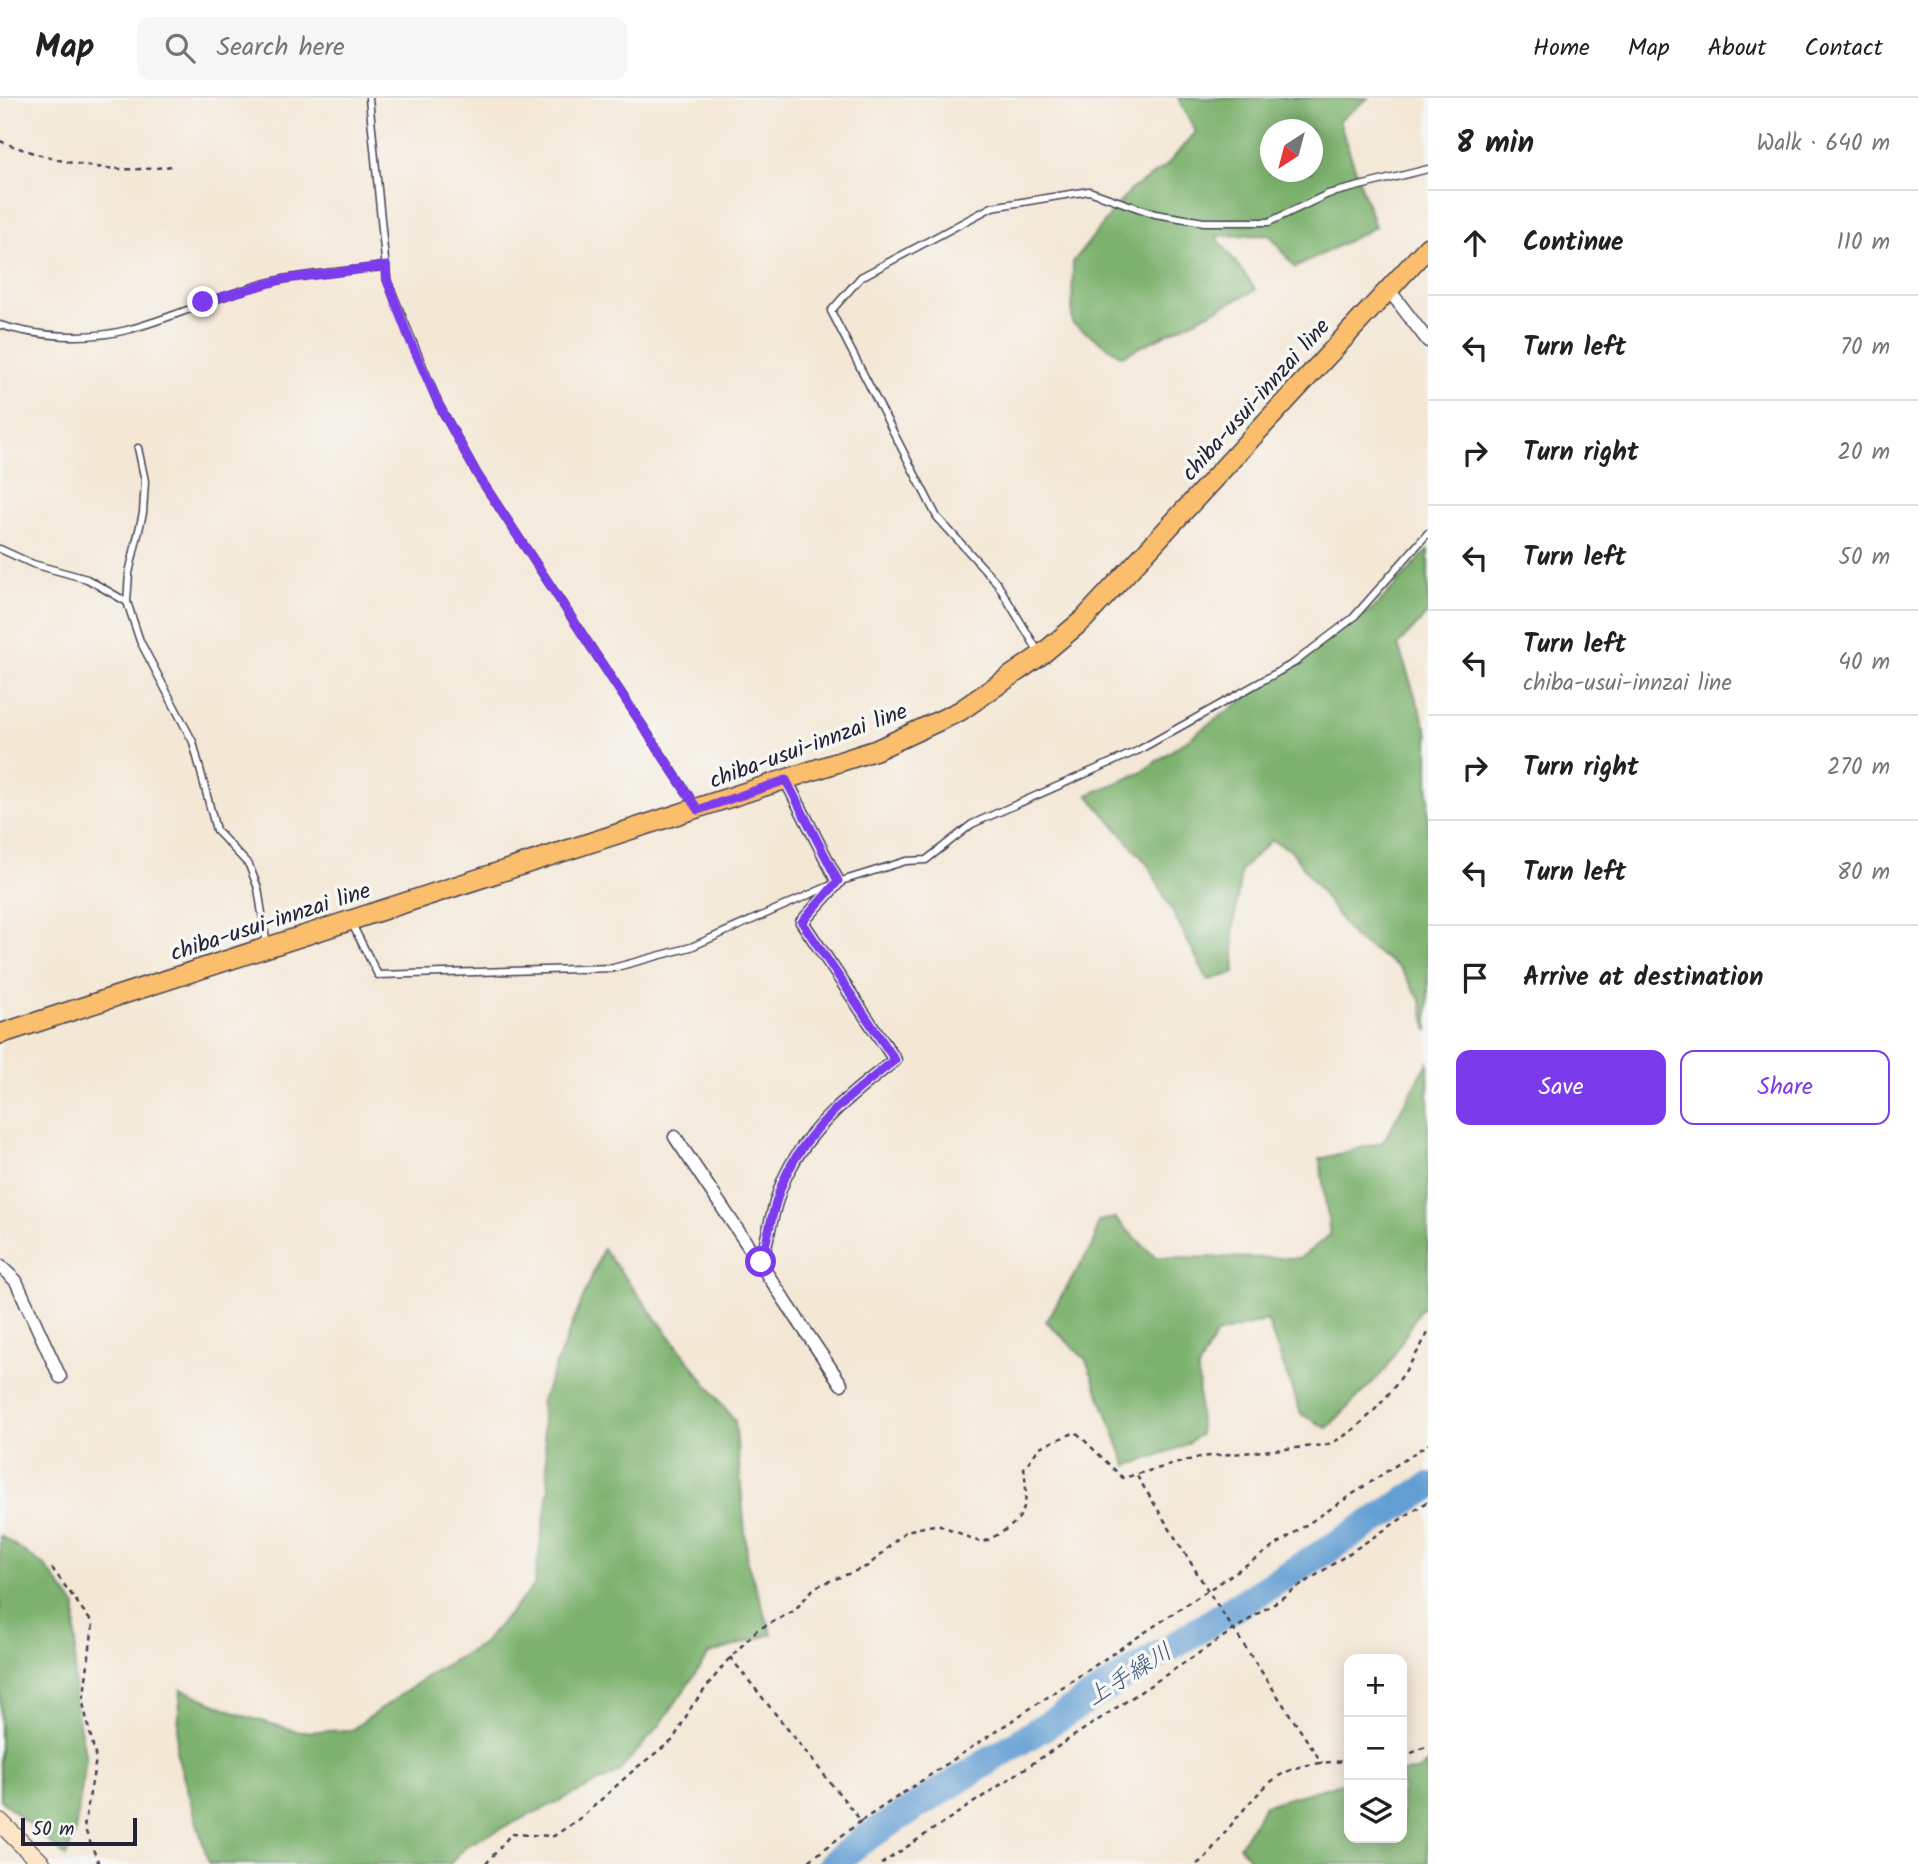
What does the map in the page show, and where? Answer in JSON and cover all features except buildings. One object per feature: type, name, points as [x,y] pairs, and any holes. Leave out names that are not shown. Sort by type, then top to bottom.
[{"type":"main road","name":"chiba-usui-innzai line","points":[[0,1034],[698,810],[912,736],[960,711],[1041,656],[1084,619],[1138,564],[1428,247]]},
{"type":"street","points":[[1389,289],[1428,341]]},
{"type":"street","points":[[761,1262],[786,1175],[806,1142],[849,1096],[895,1060],[802,922],[838,881],[786,780]]},
{"type":"street","points":[[675,1138],[841,1384]]},
{"type":"street","points":[[0,1266],[16,1281],[60,1377]]},
{"type":"street","points":[[0,1822],[42,1864]]},
{"type":"lane","points":[[369,98],[387,280],[408,336],[439,405],[477,474],[698,810]]},
{"type":"lane","points":[[1041,656],[997,583],[937,517],[831,311],[861,276],[992,207],[1089,191],[1155,214],[1204,222],[1269,222],[1328,194],[1428,169]]},
{"type":"lane","points":[[0,325],[16,330],[67,335],[125,330],[203,302],[284,279],[386,266]]},
{"type":"lane","points":[[138,448],[144,492],[143,513],[129,573],[127,603],[140,640],[192,742],[216,830],[249,865],[258,888],[267,947]]},
{"type":"lane","points":[[351,921],[377,975],[613,968],[691,947],[838,881],[906,861],[926,860],[972,824],[1137,751],[1294,663],[1353,618],[1428,533]]},
{"type":"lane","points":[[0,550],[33,564],[87,579],[127,603]]},
{"type":"path","points":[[0,141],[43,158],[135,172],[171,166]]},
{"type":"path","points":[[486,1864],[512,1833],[554,1836],[583,1816],[636,1768],[673,1740],[692,1706],[730,1657],[757,1630],[794,1611],[815,1587],[868,1566],[906,1531],[938,1524],[982,1543],[1013,1527],[1028,1500],[1024,1468],[1040,1447],[1076,1432],[1123,1478],[1200,1457],[1326,1445],[1344,1438],[1363,1421],[1413,1361],[1428,1333]]},
{"type":"path","points":[[805,1864],[861,1821],[1428,1444]]},
{"type":"path","points":[[1137,1476],[1212,1597],[1322,1763]]},
{"type":"path","points":[[881,1864],[1428,1501]]},
{"type":"path","points":[[52,1568],[93,1624],[83,1703],[96,1759],[84,1827],[99,1864]]},
{"type":"path","points":[[730,1657],[861,1821]]},
{"type":"path","points":[[1407,1755],[1428,1746]]},
{"type":"path","points":[[1197,1864],[1255,1799],[1284,1773],[1322,1763],[1344,1761]]},
{"type":"green space","points":[[1178,98],[1368,98],[1339,121],[1375,227],[1295,268],[1270,235],[1216,236],[1256,290],[1122,356],[1072,323],[1073,262],[1129,191],[1166,166],[1196,132]]},
{"type":"green space","points":[[1428,550],[1428,613],[1398,645],[1428,734],[1428,1032],[1421,1001],[1400,968],[1353,937],[1291,850],[1271,840],[1241,870],[1233,932],[1235,973],[1208,980],[1148,865],[1088,795],[1140,773],[1376,606]]},
{"type":"green space","points":[[1428,1062],[1428,1306],[1420,1309],[1386,1369],[1327,1428],[1301,1414],[1267,1320],[1216,1334],[1198,1369],[1200,1435],[1181,1447],[1127,1466],[1086,1360],[1046,1321],[1094,1243],[1098,1221],[1115,1218],[1155,1257],[1300,1258],[1330,1235],[1320,1159],[1383,1142]]},
{"type":"green space","points":[[603,1249],[735,1421],[748,1565],[772,1634],[709,1654],[660,1725],[618,1773],[467,1845],[450,1864],[209,1864],[176,1751],[181,1689],[244,1716],[300,1732],[351,1730],[433,1672],[482,1644],[534,1586],[549,1489],[541,1402]]},
{"type":"green space","points":[[0,1535],[45,1566],[76,1607],[74,1698],[86,1759],[75,1832],[66,1857],[0,1799]]},
{"type":"green space","points":[[1428,1762],[1428,1864],[1254,1864],[1239,1846],[1265,1805],[1344,1782],[1344,1843],[1407,1843],[1407,1772],[1418,1771]]},
{"type":"waterway","name":"上手繰川","points":[[832,1864],[864,1839],[1428,1487]]},
{"type":"route","points":[[203,302],[284,279],[386,266],[387,280],[408,336],[439,405],[477,474],[698,810],[786,780],[838,881],[802,922],[895,1060],[849,1096],[806,1142],[786,1175],[761,1262]]}]
